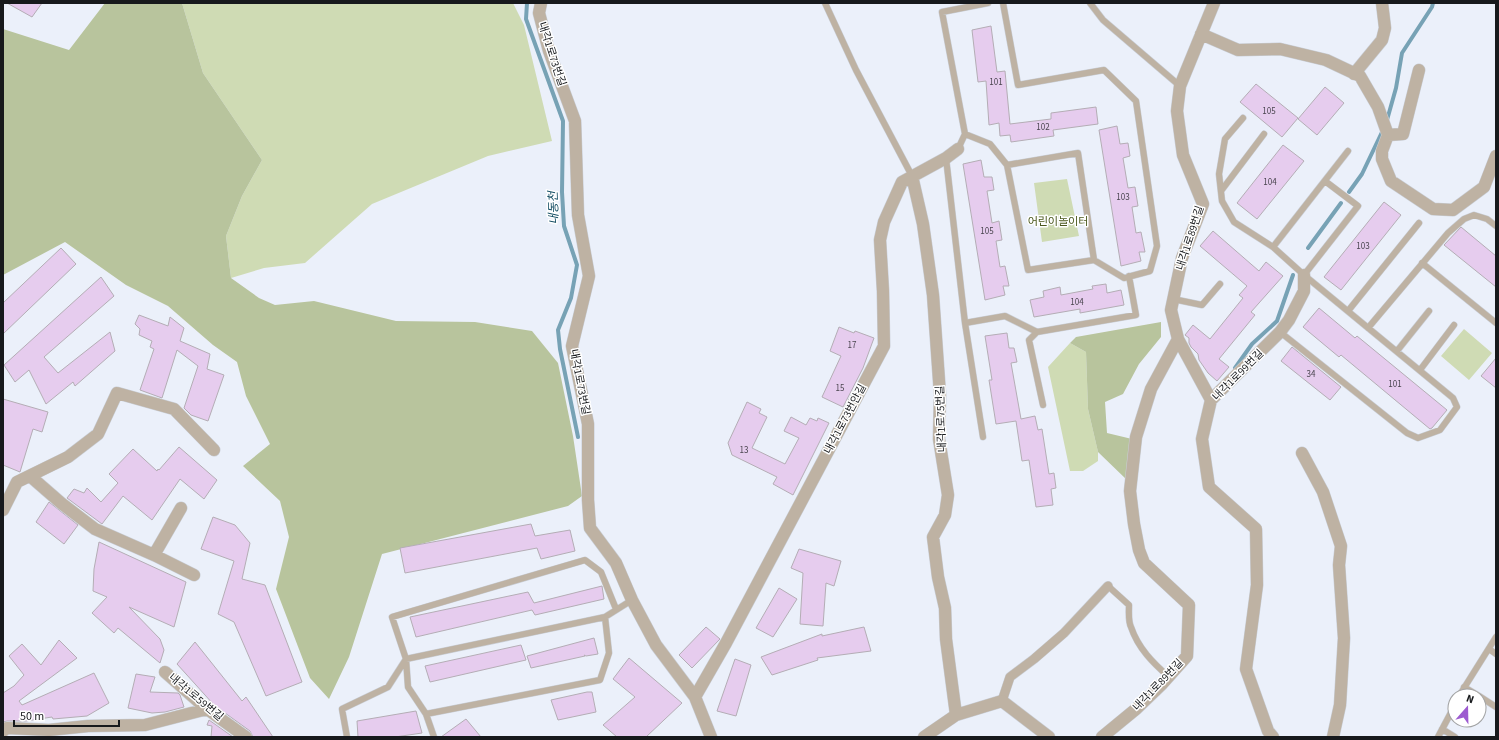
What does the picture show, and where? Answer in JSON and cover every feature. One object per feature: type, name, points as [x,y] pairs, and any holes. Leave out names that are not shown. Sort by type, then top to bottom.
[{"type":"street","name":"내각1로73번길","points":[[541,3],[539,14],[549,51],[575,121],[578,214],[589,276],[572,346],[588,424],[588,500],[590,528],[616,563],[632,600],[656,645],[695,697],[711,737]]},
{"type":"street","name":"내각1로89번길","points":[[1211,400],[1178,339],[1171,310],[1182,258],[1203,204],[1183,156],[1177,111],[1180,86],[1214,3]]},
{"type":"street","points":[[1354,74],[1382,40],[1385,28],[1382,3]]},
{"type":"street","points":[[1201,34],[1238,50],[1280,49],[1326,60],[1360,76],[1378,107],[1388,135],[1382,150],[1382,158],[1391,181],[1433,210],[1453,210],[1484,187],[1496,156]]},
{"type":"street","points":[[1388,135],[1403,134],[1419,70]]},
{"type":"street","name":"내각1로73번안길","points":[[695,697],[726,643],[884,346],[880,240],[884,222],[902,182],[946,158],[958,149]]},
{"type":"street","name":"내각1로75번길","points":[[912,176],[923,224],[933,302],[940,395],[939,439],[948,495],[945,515],[932,538],[938,577],[945,608],[946,639],[956,715]]},
{"type":"street","name":"내각1로99번길","points":[[1273,737],[1268,731],[1246,669],[1257,585],[1256,529],[1209,487],[1202,439],[1211,400],[1280,332],[1289,320],[1304,291],[1304,275]]},
{"type":"street","name":"내각1로89번길","points":[[1109,735],[1169,677],[1187,656],[1188,605],[1144,563],[1139,550],[1130,491],[1136,437],[1151,388],[1178,339]]},
{"type":"street","points":[[3,510],[17,482],[68,457],[98,434],[117,393],[174,408],[214,450]]},
{"type":"street","points":[[1302,453],[1323,492],[1341,546],[1338,565],[1344,638],[1340,705],[1333,737]]},
{"type":"street","points":[[30,476],[61,503],[95,529],[154,555],[194,576]]},
{"type":"street","points":[[154,555],[181,508]]},
{"type":"street","points":[[1002,701],[1010,677],[1034,659],[1064,633],[1108,586]]},
{"type":"street","name":"내각1로59번길","points":[[165,672],[207,709],[246,737]]},
{"type":"street","points":[[924,737],[956,715],[1002,701]]},
{"type":"street","points":[[1002,701],[1049,737]]},
{"type":"street","points":[[3,731],[8,728],[49,730],[88,726],[145,725],[207,709]]},
{"type":"lane","points":[[824,3],[856,70],[912,176]]},
{"type":"lane","points":[[958,149],[965,134],[942,12],[988,3]]},
{"type":"lane","points":[[965,134],[990,144],[1007,165],[1028,270],[1094,260],[1124,278],[1150,271],[1157,246],[1136,101],[1104,70],[1018,85],[1003,3]]},
{"type":"lane","points":[[1090,3],[1103,20],[1180,86]]},
{"type":"lane","points":[[1243,118],[1225,139],[1219,174],[1222,201],[1234,222],[1272,247],[1453,398],[1457,407],[1440,430],[1418,438],[1407,433],[1280,332]]},
{"type":"lane","points":[[1221,191],[1264,134]]},
{"type":"lane","points":[[1272,247],[1348,151]]},
{"type":"lane","points":[[1007,165],[1078,153],[1094,260]]},
{"type":"lane","points":[[946,158],[965,323],[983,438]]},
{"type":"lane","points":[[1304,275],[1358,206],[1325,180]]},
{"type":"lane","points":[[1368,328],[1448,233],[1464,219],[1474,215],[1488,219],[1496,226]]},
{"type":"lane","points":[[1348,311],[1419,223]]},
{"type":"lane","points":[[1422,263],[1496,324]]},
{"type":"lane","points":[[1043,405],[1028,340],[1037,332],[1136,316],[1129,276]]},
{"type":"lane","points":[[1173,299],[1202,305],[1220,284]]},
{"type":"lane","points":[[1397,351],[1429,311]]},
{"type":"lane","points":[[965,323],[1005,316],[1037,332]]},
{"type":"lane","points":[[1420,370],[1454,325]]},
{"type":"lane","points":[[434,737],[426,714],[408,687],[406,659],[392,617],[585,560],[601,572],[616,610]]},
{"type":"lane","points":[[1108,586],[1129,605],[1130,627],[1149,659],[1169,677]]},
{"type":"lane","points":[[347,737],[342,709],[388,687],[406,659],[605,617],[632,600]]},
{"type":"lane","points":[[426,714],[600,680],[609,653],[605,617]]},
{"type":"lane","points":[[1464,687],[1496,637]]},
{"type":"lane","points":[[1489,649],[1496,654]]},
{"type":"lane","points":[[1487,701],[1496,707]]},
{"type":"lane","points":[[1438,737],[1447,719]]},
{"type":"lane","points":[[1442,729],[1455,737]]},
{"type":"green space","points":[[105,3],[182,3],[203,73],[262,160],[242,196],[226,236],[231,278],[259,298],[275,305],[314,301],[396,321],[475,322],[532,331],[558,363],[573,436],[582,496],[568,506],[382,554],[349,657],[329,699],[310,678],[276,589],[289,537],[280,501],[243,466],[270,444],[246,396],[237,362],[213,345],[168,306],[126,285],[65,242],[3,275],[3,29],[69,50]]},
{"type":"green space","points":[[182,3],[513,3],[524,25],[552,141],[488,156],[372,204],[305,263],[264,268],[231,278],[226,236],[242,196],[262,160],[203,73]]},
{"type":"green space","name":"어린이놀이터","points":[[1067,179],[1079,236],[1042,242],[1034,183]]},
{"type":"green space","points":[[1161,322],[1161,337],[1139,364],[1123,394],[1105,402],[1107,433],[1132,439],[1127,480],[1098,452],[1088,409],[1086,352],[1070,343],[1076,337]]},
{"type":"green space","points":[[1464,329],[1492,353],[1469,380],[1441,356]]},
{"type":"green space","points":[[1070,343],[1086,352],[1088,409],[1098,452],[1098,461],[1083,471],[1070,471],[1048,367]]},
{"type":"building","points":[[7,3],[42,3],[32,17]]},
{"type":"building","points":[[991,26],[997,72],[1005,71],[1010,124],[1051,119],[1051,113],[1096,107],[1098,124],[1053,130],[1054,136],[1011,142],[1010,135],[1000,136],[999,123],[989,125],[986,81],[978,82],[972,30]]},
{"type":"building","points":[[1256,84],[1298,118],[1282,137],[1240,102]]},
{"type":"building","points":[[1325,87],[1344,103],[1317,135],[1298,119]]},
{"type":"building","points":[[1117,126],[1120,144],[1128,143],[1130,156],[1123,158],[1128,188],[1135,187],[1138,206],[1132,207],[1136,233],[1141,232],[1145,252],[1139,252],[1141,261],[1121,266],[1099,130]]},
{"type":"building","points":[[1283,145],[1304,161],[1257,219],[1237,203]]},
{"type":"building","points":[[981,160],[984,177],[992,177],[994,190],[987,191],[992,223],[999,221],[1002,240],[996,241],[1000,267],[1005,266],[1009,286],[1003,286],[1005,295],[985,300],[963,164]]},
{"type":"building","points":[[1384,202],[1401,215],[1341,290],[1324,277]]},
{"type":"building","points":[[1461,227],[1496,256],[1496,287],[1444,245]]},
{"type":"building","points":[[1213,231],[1259,271],[1266,262],[1283,276],[1251,312],[1255,315],[1219,359],[1229,367],[1217,381],[1208,373],[1199,360],[1198,354],[1191,347],[1189,338],[1185,335],[1193,325],[1210,339],[1243,298],[1239,295],[1247,286],[1200,246]]},
{"type":"building","points":[[61,248],[76,264],[3,334],[3,303]]},
{"type":"building","points":[[101,277],[114,296],[44,357],[58,373],[110,332],[115,351],[75,386],[73,382],[46,404],[29,370],[15,382],[4,365]]},
{"type":"building","points":[[1106,284],[1107,293],[1121,290],[1124,305],[1080,313],[1080,309],[1034,317],[1030,300],[1044,297],[1043,291],[1060,287],[1061,295],[1093,289],[1092,286]]},
{"type":"building","points":[[1319,308],[1355,338],[1357,336],[1447,410],[1432,428],[1430,429],[1341,355],[1339,357],[1303,327]]},
{"type":"building","points":[[139,315],[168,326],[170,317],[184,328],[180,341],[210,354],[207,369],[224,375],[208,421],[191,415],[184,408],[198,366],[177,350],[162,398],[140,390],[154,349],[150,347],[152,341],[139,335],[140,329],[135,324]]},
{"type":"building","points":[[839,327],[854,333],[855,331],[874,338],[863,368],[843,407],[822,397],[841,356],[830,351]]},
{"type":"building","points":[[1007,333],[1009,348],[1014,348],[1017,362],[1011,363],[1021,419],[1035,416],[1038,430],[1042,429],[1049,474],[1054,473],[1056,488],[1051,489],[1053,505],[1036,507],[1029,460],[1022,461],[1016,421],[996,424],[989,380],[992,380],[985,336]]},
{"type":"building","points":[[1292,347],[1341,387],[1330,400],[1281,361]]},
{"type":"building","points":[[1496,358],[1496,388],[1481,376]]},
{"type":"building","points":[[3,399],[48,412],[42,432],[33,429],[20,472],[3,465]]},
{"type":"building","points":[[747,402],[761,409],[759,413],[767,417],[752,448],[785,464],[799,438],[784,431],[791,417],[806,425],[810,418],[817,421],[818,418],[829,423],[793,495],[773,484],[777,477],[732,455],[728,443]]},
{"type":"building","points":[[179,447],[217,480],[204,499],[180,479],[152,520],[123,496],[102,524],[67,498],[74,489],[84,493],[87,488],[101,502],[118,483],[109,474],[133,449],[157,471]]},
{"type":"building","points":[[49,502],[78,525],[64,544],[36,522]]},
{"type":"building","points":[[213,517],[235,525],[250,543],[242,579],[265,585],[302,682],[266,696],[234,622],[218,614],[234,561],[201,549]]},
{"type":"building","points":[[531,524],[535,536],[570,530],[575,551],[541,559],[537,548],[405,573],[400,548]]},
{"type":"building","points":[[99,542],[186,582],[174,627],[129,607],[160,639],[164,650],[160,663],[118,628],[114,633],[92,613],[107,597],[93,591],[94,569]]},
{"type":"building","points":[[799,549],[841,561],[834,586],[826,583],[823,626],[800,624],[803,573],[791,568]]},
{"type":"building","points":[[602,586],[604,599],[535,615],[532,610],[416,637],[410,617],[528,592],[534,603]]},
{"type":"building","points":[[779,588],[797,599],[773,637],[756,628]]},
{"type":"building","points":[[706,627],[720,639],[692,668],[679,655]]},
{"type":"building","points":[[864,627],[871,651],[817,658],[818,660],[772,675],[761,657],[822,634],[822,636]]},
{"type":"building","points":[[594,638],[598,654],[584,655],[585,656],[531,668],[527,656]]},
{"type":"building","points":[[59,640],[77,658],[19,701],[22,705],[94,673],[109,703],[87,716],[53,719],[52,717],[26,721],[3,722],[3,693],[14,686],[24,675],[9,656],[22,644],[41,665]]},
{"type":"building","points":[[195,642],[242,701],[246,697],[273,737],[253,737],[250,731],[214,705],[177,664]]},
{"type":"building","points":[[521,645],[526,660],[430,682],[425,666]]},
{"type":"building","points":[[629,658],[682,703],[646,737],[617,737],[603,725],[635,697],[613,679]]},
{"type":"building","points":[[735,659],[751,665],[736,716],[717,711]]},
{"type":"building","points":[[136,674],[155,677],[150,692],[178,693],[184,707],[165,712],[152,713],[128,708]]},
{"type":"building","points":[[592,692],[596,712],[558,720],[551,700]]},
{"type":"building","points":[[416,711],[422,733],[395,737],[358,737],[357,721]]},
{"type":"building","points":[[466,719],[481,737],[441,737]]},
{"type":"building","points":[[209,720],[233,737],[211,737],[212,726],[207,725]]},
{"type":"waterway","name":"내동천","points":[[527,3],[526,19],[563,121],[562,192],[564,226],[577,265],[571,298],[558,330],[560,349],[578,437]]},
{"type":"waterway","points":[[1387,120],[1396,88],[1402,53],[1432,7],[1433,3]]},
{"type":"waterway","points":[[1349,192],[1362,174],[1383,130]]},
{"type":"waterway","points":[[1308,248],[1341,203]]},
{"type":"waterway","points":[[1235,368],[1252,344],[1277,321],[1293,275]]}]
